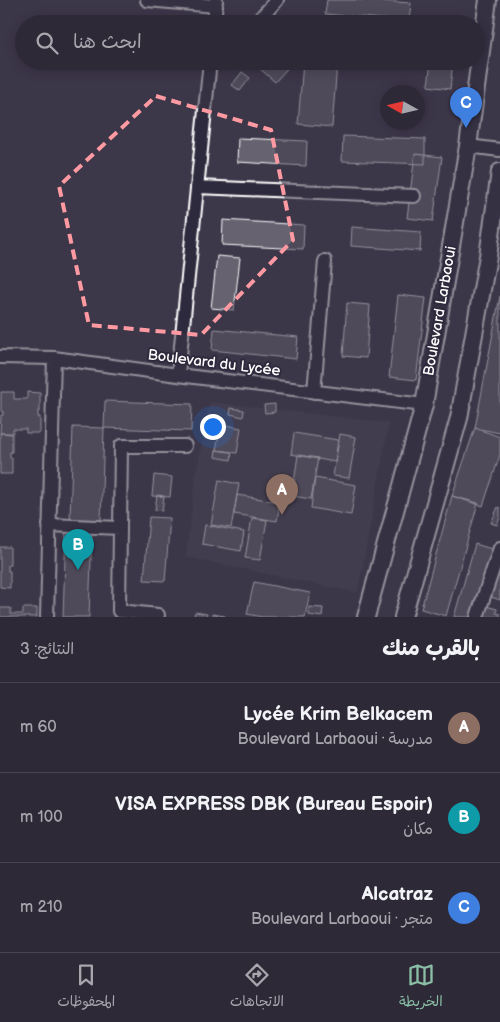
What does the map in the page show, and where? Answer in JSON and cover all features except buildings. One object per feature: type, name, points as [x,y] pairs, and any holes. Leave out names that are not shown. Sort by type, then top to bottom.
[{"type":"main road","name":"Boulevard Larbaoui","points":[[485,22],[488,0]]},
{"type":"main road","name":"Boulevard Larbaoui","points":[[366,617],[424,405],[468,146],[478,70]]},
{"type":"main road","points":[[402,617],[459,418],[488,256],[500,172]]},
{"type":"street","points":[[147,0],[216,3]]},
{"type":"street","points":[[263,15],[277,0]]},
{"type":"street","points":[[178,376],[209,70]]},
{"type":"street","points":[[468,146],[500,150]]},
{"type":"street","points":[[197,187],[414,196]]},
{"type":"street","points":[[314,392],[325,261]]},
{"type":"street","name":"Boulevard du Lycée","points":[[0,357],[54,358],[178,376],[424,405]]},
{"type":"street","points":[[47,617],[54,358]]},
{"type":"street","points":[[158,615],[119,611],[121,446],[185,446]]},
{"type":"street","points":[[49,525],[120,528]]},
{"type":"street","points":[[478,617],[500,548]]},
{"type":"highlighted area","points":[[156,96],[271,130],[293,240],[201,335],[89,325],[59,186]]},
{"type":"shaded area","points":[[210,402],[389,423],[358,591],[354,592],[186,557],[196,474]]},
{"type":"place","name":"Alcatraz","points":[[466,128]]},
{"type":"place","name":"Lycée Krim Belkacem","points":[[282,515]]},
{"type":"place","name":"VISA EXPRESS DBK (Bureau Espoir)","points":[[78,570]]}]
